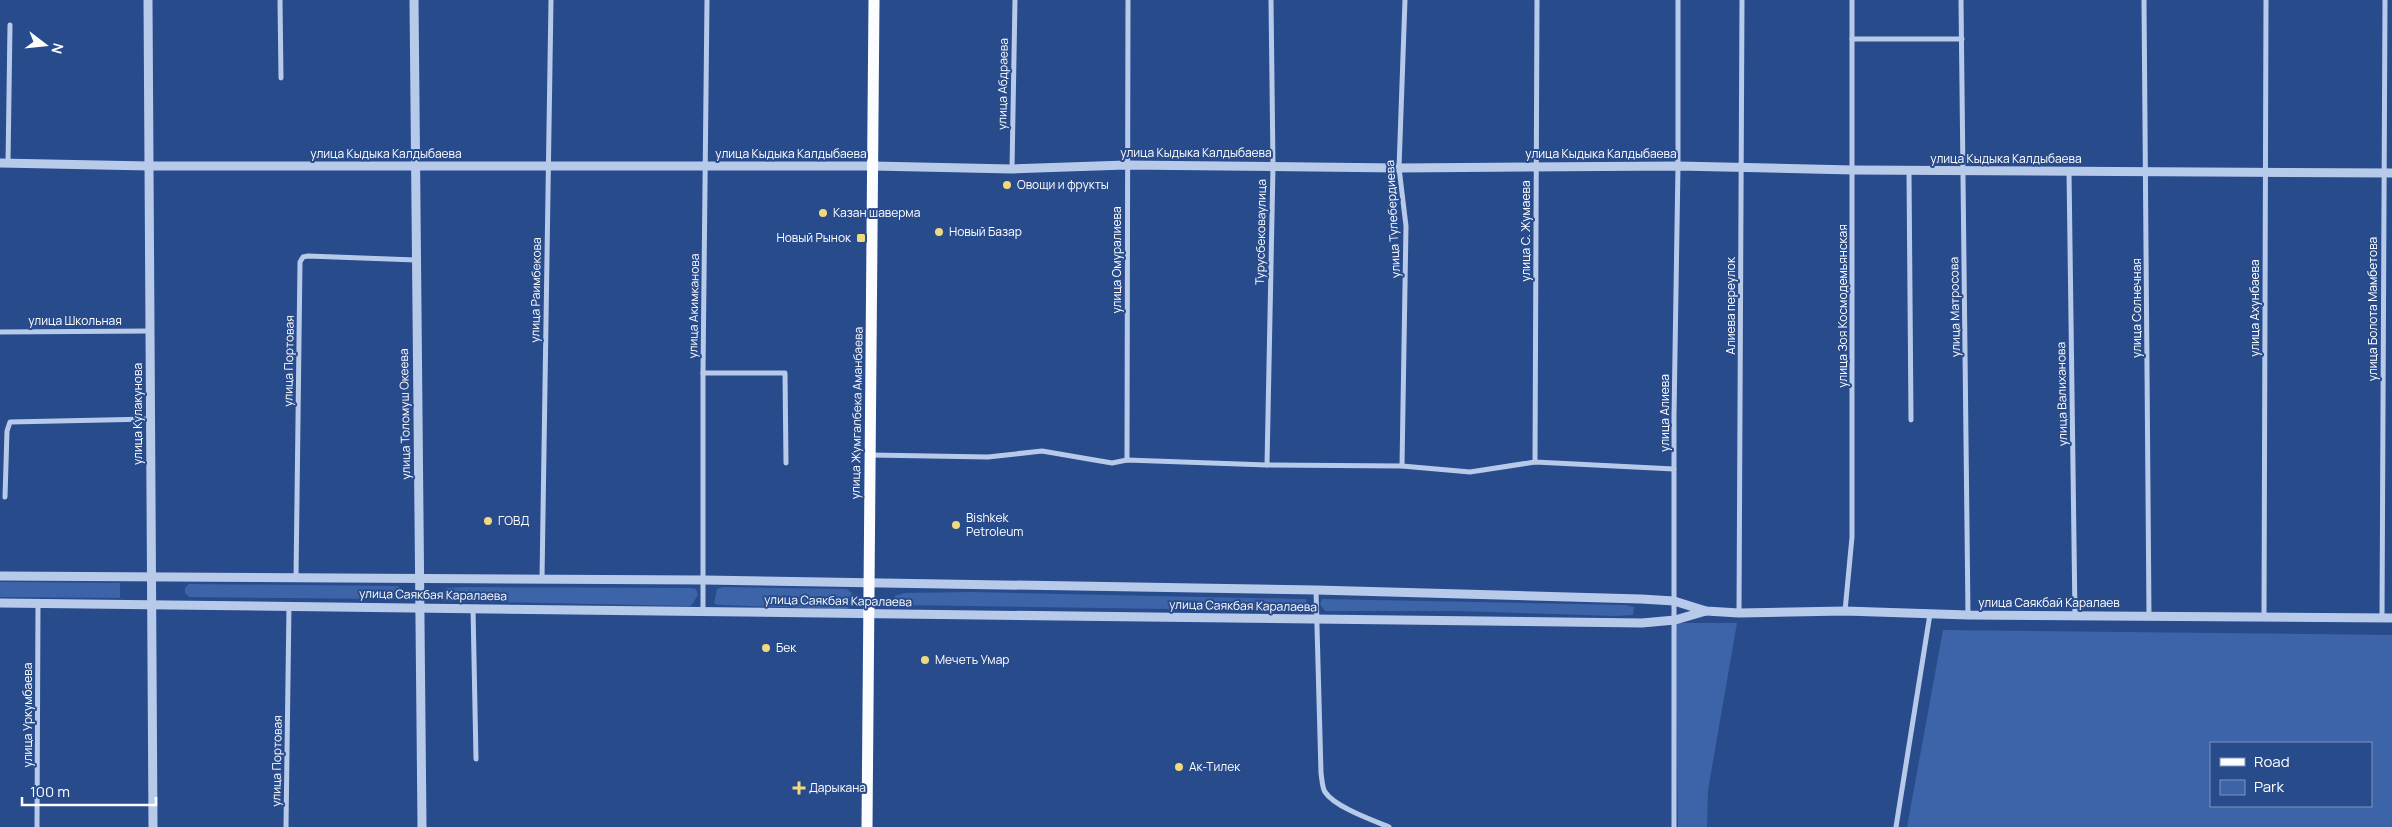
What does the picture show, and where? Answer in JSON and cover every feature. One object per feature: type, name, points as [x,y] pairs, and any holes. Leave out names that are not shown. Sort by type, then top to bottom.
[{"type":"main road","name":"улица Жумгалбека Аманбаева","points":[[867,827],[874,0]]},
{"type":"street","name":"улица Кулакунова","points":[[148,0],[153,827]]},
{"type":"street","points":[[280,0],[281,78]]},
{"type":"street","name":"улица Толомуш Океева","points":[[414,0],[422,827]]},
{"type":"street","name":"улица Раимбекова","points":[[542,579],[550,0]]},
{"type":"street","name":"улица Акимканова","points":[[703,611],[703,373],[707,0]]},
{"type":"street","name":"улица Абдраева","points":[[1012,168],[1015,0]]},
{"type":"street","name":"улица Омуралиева","points":[[1127,460],[1126,165],[1128,0]]},
{"type":"street","name":"Турусбековаулица","points":[[1267,465],[1273,166],[1271,0]]},
{"type":"street","name":"улица Тулебердиева","points":[[1402,466],[1406,226],[1400,168],[1406,0]]},
{"type":"street","name":"улица С. Жумаева","points":[[1535,462],[1537,0]]},
{"type":"street","name":"улица Алиева","points":[[1674,827],[1674,469],[1678,0]]},
{"type":"street","name":"Алиева переулок","points":[[1739,613],[1742,0]]},
{"type":"street","name":"улица Зоя Космодемьянская","points":[[1845,611],[1852,538],[1852,0]]},
{"type":"street","name":"улица Матросова","points":[[1961,0],[1968,615]]},
{"type":"street","name":"улица Солнечная","points":[[2144,0],[2149,616]]},
{"type":"street","name":"улица Ахунбаева","points":[[2264,617],[2266,0]]},
{"type":"street","name":"улица Болота Мамбетова","points":[[2382,618],[2388,173],[2384,0]]},
{"type":"street","points":[[4,163],[10,25]]},
{"type":"street","points":[[1852,39],[1962,39]]},
{"type":"street","name":"улица Кыдыка Калдыбаева","points":[[4,163],[149,166],[705,168],[873,166],[1012,168],[1126,165],[1400,168],[1678,166],[1909,171],[2388,173]]},
{"type":"street","points":[[1909,171],[1911,420]]},
{"type":"street","name":"улица Валиханова","points":[[2069,172],[2075,616]]},
{"type":"street","name":"улица Портовая","points":[[296,579],[300,262],[303,257],[308,256],[416,260]]},
{"type":"street","name":"улица Школьная","points":[[0,332],[150,331]]},
{"type":"street","points":[[703,373],[785,373],[786,463]]},
{"type":"street","points":[[5,497],[7,431],[10,422],[151,419]]},
{"type":"street","points":[[871,454],[988,457],[1042,451],[1112,463],[1127,460],[1267,465],[1402,466],[1470,472],[1535,462],[1674,469]]},
{"type":"street","name":"улица Саякбая Каралаева","points":[[0,576],[704,580],[1316,590],[1674,601]]},
{"type":"street","points":[[1316,590],[1321,772],[1324,790],[1329,798],[1389,827]]},
{"type":"street","name":"улица Саякбай Каралаев","points":[[1674,601],[1706,611],[1739,613],[1845,611],[1968,615],[2392,618]]},
{"type":"street","name":"улица Саякбая Каралаева","points":[[0,603],[1318,620],[1632,623],[1675,620]]},
{"type":"street","name":"улица Уркумбаева","points":[[37,827],[38,603]]},
{"type":"street","name":"улица Портовая","points":[[286,827],[289,606]]},
{"type":"street","points":[[473,608],[476,759]]},
{"type":"street","name":"улица Саякбай Каралаев","points":[[1675,620],[1706,611]]},
{"type":"street","points":[[1896,827],[1930,614]]},
{"type":"green space","points":[[0,582],[120,583],[120,598],[0,597]]},
{"type":"green space","points":[[189,584],[398,586],[402,590],[402,596],[397,599],[189,597],[185,593],[185,588]]},
{"type":"green space","points":[[722,587],[847,589],[855,596],[854,602],[847,609],[717,605],[714,603],[717,589]]},
{"type":"green space","points":[[446,588],[691,588],[696,589],[698,595],[691,606],[443,601],[441,597]]},
{"type":"green space","points":[[971,592],[1306,599],[1308,609],[1301,611],[904,605],[895,602],[895,596],[904,593]]},
{"type":"green space","points":[[1322,599],[1626,605],[1634,607],[1633,615],[1615,616],[1458,611],[1325,611],[1320,604]]},
{"type":"green space","points":[[1675,623],[1737,623],[1708,790],[1707,827],[1678,827]]},
{"type":"green space","points":[[1943,630],[2392,635],[2392,827],[1907,827]]},
{"type":"place","name":"Овощи и фрукты","points":[[1007,185]]},
{"type":"place","name":"Казан шаверма","points":[[823,213]]},
{"type":"place","name":"Новый Базар","points":[[939,232]]},
{"type":"place","name":"Новый Рынок","points":[[861,238]]},
{"type":"place","name":"ГОВД","points":[[488,521]]},
{"type":"place","name":"Bishkek Petroleum","points":[[956,525]]},
{"type":"place","name":"Бек","points":[[766,648]]},
{"type":"place","name":"Мечеть Умар","points":[[925,660]]},
{"type":"place","name":"Ак-Тилек","points":[[1179,767]]},
{"type":"place","name":"Дарыкана","points":[[799,788]]}]
